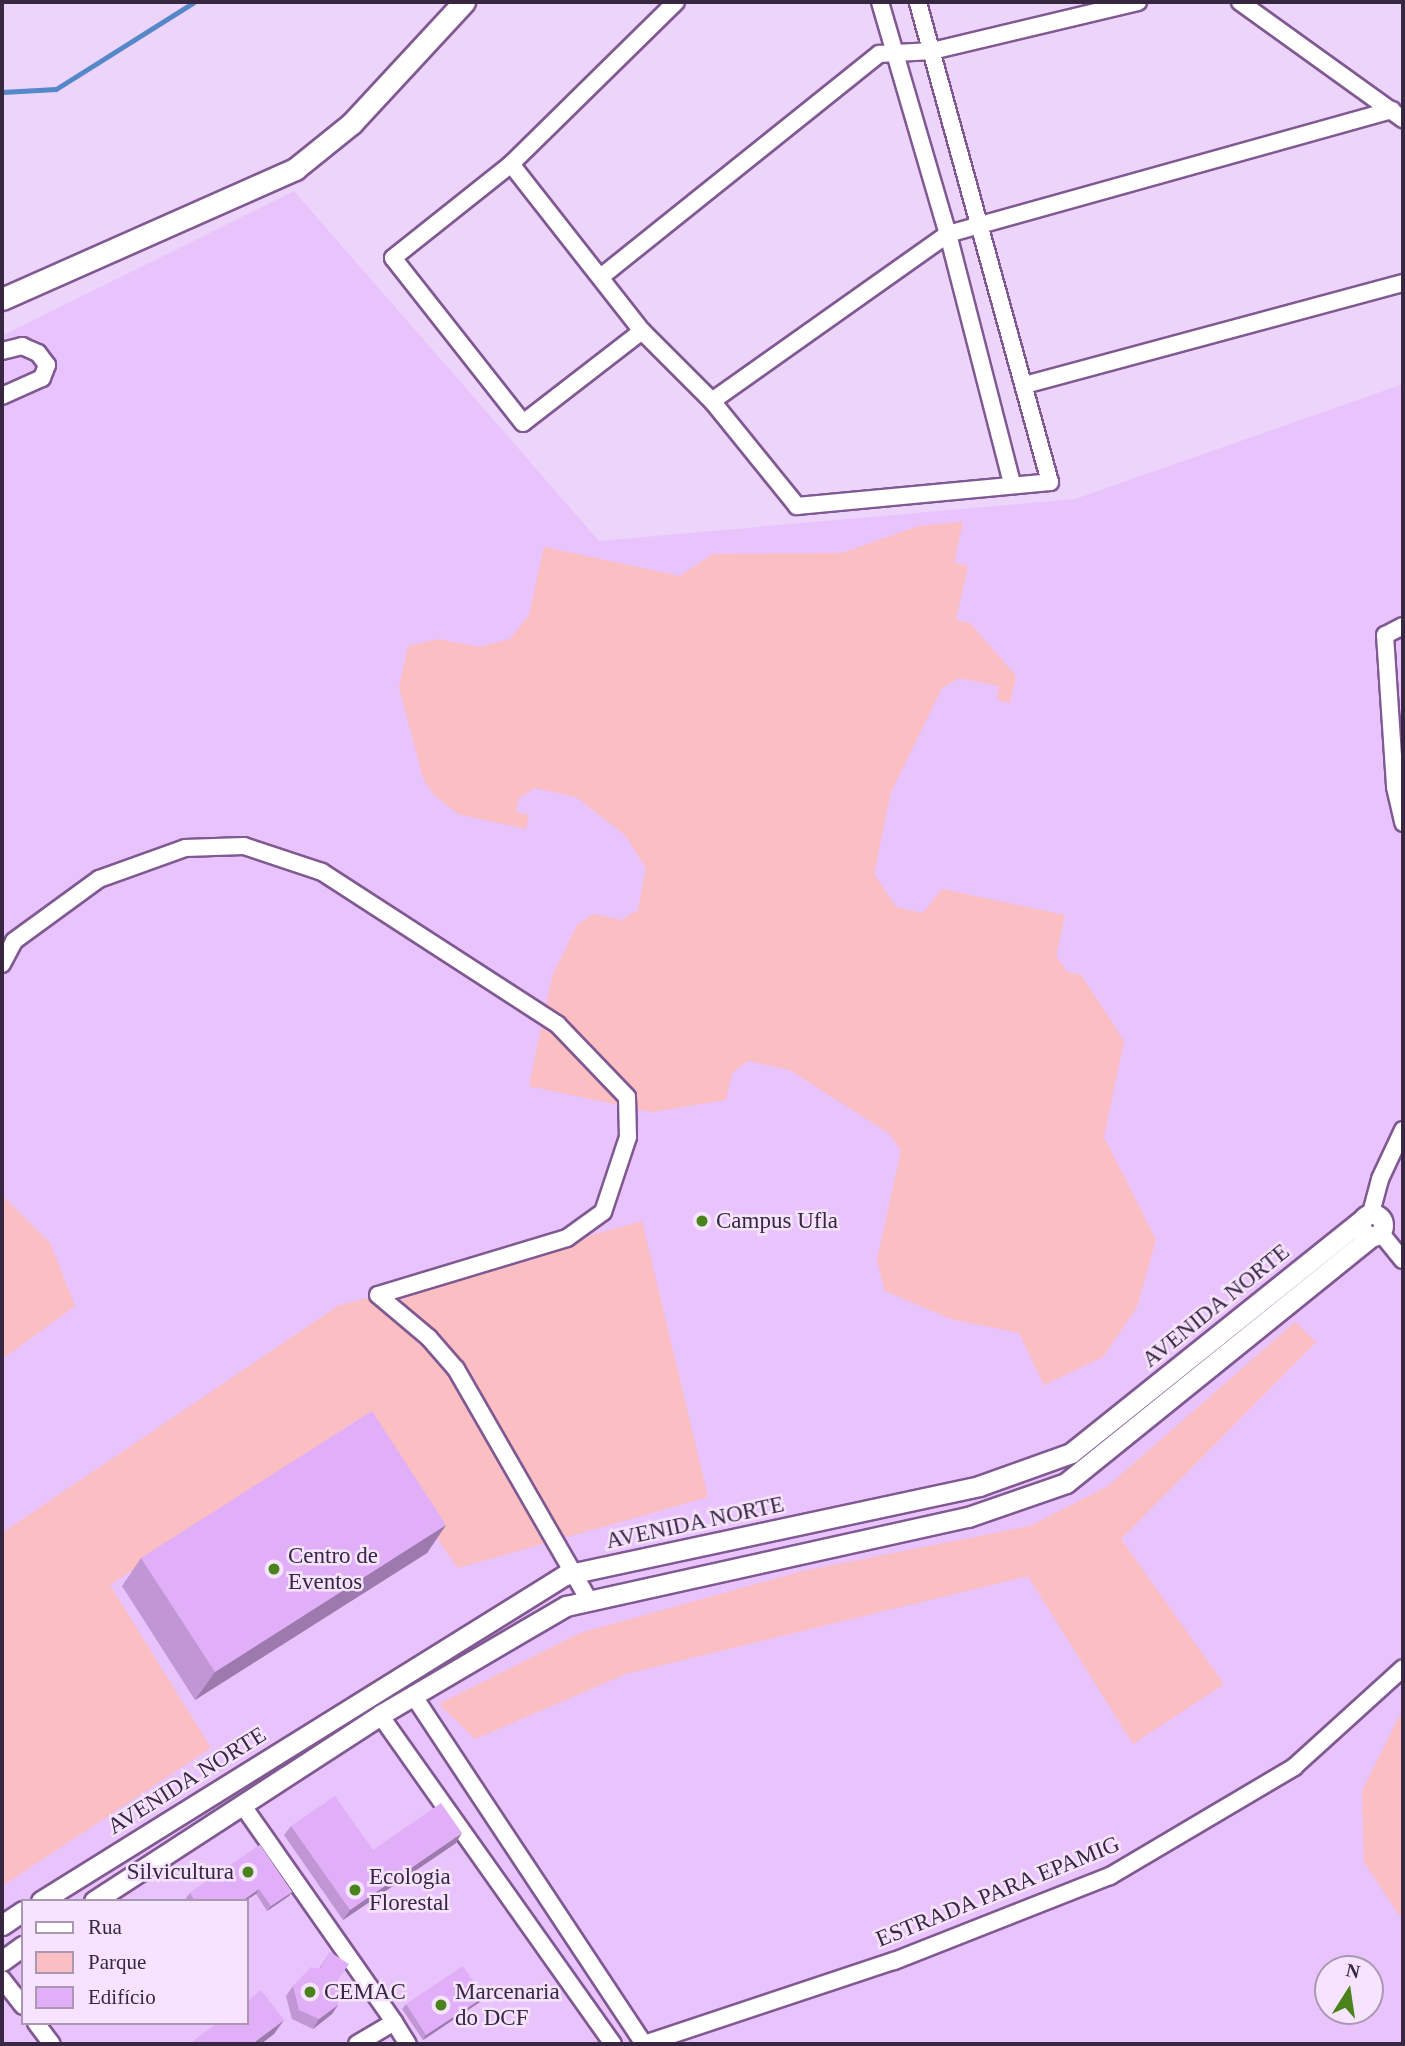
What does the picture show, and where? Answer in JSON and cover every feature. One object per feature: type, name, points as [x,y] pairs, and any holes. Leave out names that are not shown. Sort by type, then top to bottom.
[{"type":"main road","points":[[2,299],[295,169],[352,122],[464,2]]},
{"type":"street","points":[[642,331],[523,423],[393,258],[511,164],[677,2]]},
{"type":"street","points":[[880,2],[948,234],[1012,483]]},
{"type":"street","points":[[511,164],[602,276],[642,331],[712,401],[797,506],[1012,483],[1050,482],[1025,384],[977,226],[918,2]]},
{"type":"street","points":[[602,276],[878,54],[932,51],[1138,2]]},
{"type":"street","points":[[1240,2],[1398,114]]},
{"type":"street","points":[[712,401],[948,234],[1398,114]]},
{"type":"street","points":[[1025,384],[1403,283]]},
{"type":"street","points":[[2,351],[22,346],[38,353],[47,365],[42,378],[2,396]]},
{"type":"street","points":[[1403,626],[1385,635],[1395,787],[1403,823]]},
{"type":"street","points":[[2,964],[14,942],[99,879],[185,848],[244,846],[322,872],[545,1016],[627,1097],[628,1137],[603,1212],[567,1238],[378,1295],[429,1338],[456,1369],[589,1600]]},
{"type":"street","points":[[1403,1130],[1380,1179],[1371,1226],[1403,1260]]},
{"type":"street","name":"AVENIDA NORTE","points":[[44,1899],[574,1574],[979,1486],[1071,1453],[1371,1226]]},
{"type":"street","name":"AVENIDA NORTE","points":[[97,1899],[380,1715],[566,1606],[968,1517],[1066,1483],[1371,1226]]},
{"type":"street","name":"ESTRADA PARA EPAMIG","points":[[643,2044],[894,1961],[1110,1876],[1294,1767],[1403,1668]]},
{"type":"street","points":[[413,1695],[643,2044]]},
{"type":"street","points":[[380,1715],[613,2044]]},
{"type":"street","points":[[243,1806],[408,2044]]},
{"type":"street","points":[[494,1874],[518,1856]]},
{"type":"street","points":[[2,1925],[21,1913]]},
{"type":"street","points":[[2,1979],[21,2003]]},
{"type":"street","points":[[357,2044],[394,2022]]},
{"type":"street","points":[[38,2025],[52,2044]]},
{"type":"shaded area","name":"Campus Ufla","points":[[294,191],[599,541],[1075,499],[1403,384],[1403,2044],[2,2044],[2,336]]},
{"type":"green space","points":[[963,522],[954,562],[968,566],[956,620],[970,623],[1016,676],[1010,703],[997,700],[999,686],[959,678],[942,688],[891,792],[874,874],[896,907],[923,913],[942,889],[1065,915],[1056,956],[1067,972],[1081,975],[1124,1041],[1104,1137],[1156,1240],[1137,1307],[1103,1357],[1044,1385],[1019,1333],[951,1319],[885,1291],[877,1260],[901,1151],[890,1134],[790,1070],[748,1061],[732,1073],[726,1100],[652,1112],[529,1086],[552,977],[577,925],[594,914],[621,920],[638,910],[646,868],[625,835],[576,797],[535,788],[519,798],[516,812],[529,815],[526,829],[458,814],[434,795],[423,778],[399,687],[408,646],[438,639],[479,647],[510,639],[529,615],[544,547],[680,576],[713,554],[842,553],[919,526]]},
{"type":"green space","points":[[2,1195],[50,1243],[75,1306],[2,1359]]},
{"type":"green space","points":[[642,1221],[708,1497],[458,1568],[355,1421],[110,1585],[211,1748],[2,1886],[2,1533],[338,1306]]},
{"type":"green space","points":[[1295,1322],[1316,1342],[1121,1539],[1224,1684],[1133,1744],[1028,1576],[626,1674],[475,1739],[439,1704],[580,1633],[803,1571],[1030,1526],[1108,1486]]},
{"type":"green space","points":[[1403,1709],[1403,1921],[1364,1862],[1362,1791]]},
{"type":"building","name":"Centro de Eventos","points":[[372,1411],[446,1525],[215,1672],[141,1558]]},
{"type":"building","name":"Ecologia Florestal","points":[[335,1796],[373,1850],[441,1803],[462,1833],[350,1910],[291,1826]]},
{"type":"building","name":"Silvicultura","points":[[260,1845],[292,1892],[271,1906],[259,1889],[245,1899],[194,1899],[190,1893]]},
{"type":"building","name":"CEMAC","points":[[330,1952],[349,1964],[337,1981],[338,2005],[319,2019],[299,2010],[293,1986],[311,1967],[320,1969]]},
{"type":"building","name":"Marcenaria do DCF","points":[[463,1966],[484,1997],[426,2035],[406,2004]]},
{"type":"building","points":[[261,1990],[284,2020],[252,2044],[189,2044],[214,2025],[248,2025],[248,2000]]},
{"type":"waterway","points":[[2,92],[56,89],[194,2]]},
{"type":"place","name":"Campus Ufla","points":[[702,1221]]},
{"type":"place","name":"Centro de Eventos","points":[[274,1569]]},
{"type":"place","name":"Silvicultura","points":[[248,1872]]},
{"type":"place","name":"Ecologia Florestal","points":[[355,1890]]},
{"type":"place","name":"CEMAC","points":[[310,1992]]},
{"type":"place","name":"Marcenaria do DCF","points":[[441,2005]]}]
